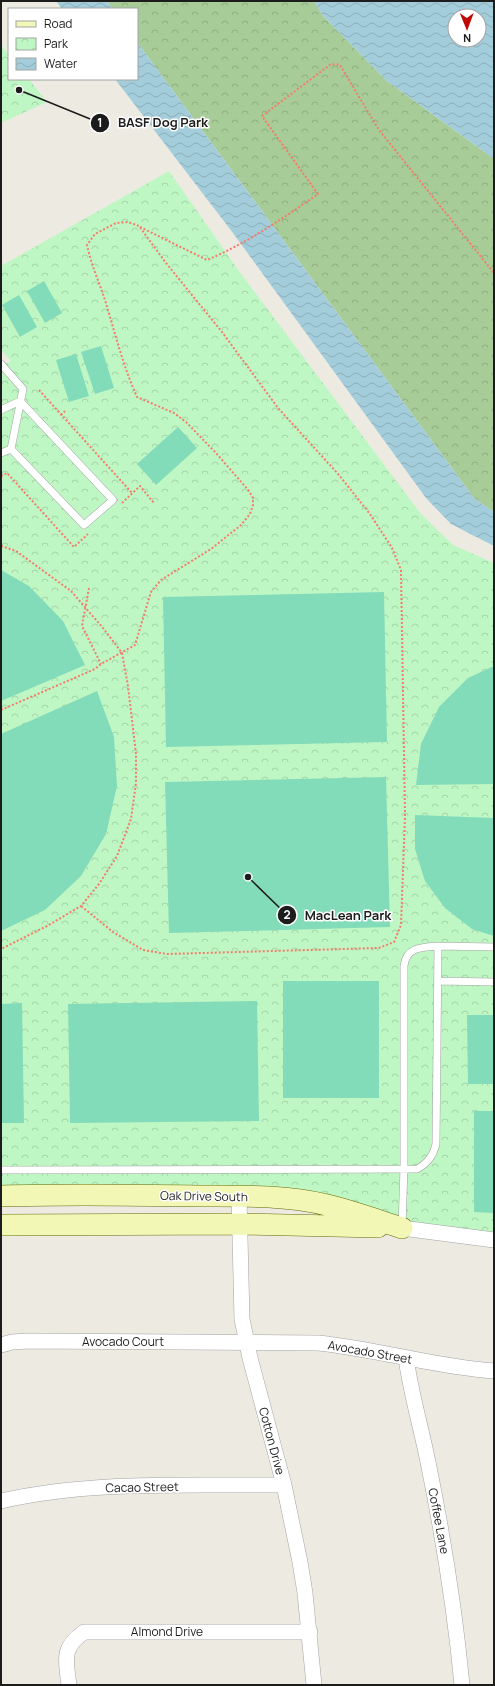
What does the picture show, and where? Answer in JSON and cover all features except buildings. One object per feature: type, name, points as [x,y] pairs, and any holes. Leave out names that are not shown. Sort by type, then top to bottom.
[{"type":"street","name":"Oak Drive South","points":[[1,1196],[64,1194],[239,1196],[293,1200],[327,1205],[402,1228]]},
{"type":"street","name":"Cotton Drive","points":[[239,1196],[242,1319],[246,1342],[284,1486],[301,1570],[310,1632],[314,1685]]},
{"type":"street","name":"Oak Drive South","points":[[1,1225],[240,1224],[402,1228],[494,1240]]},
{"type":"street","name":"Avocado Court","points":[[1,1345],[12,1342],[28,1341],[246,1342]]},
{"type":"street","name":"Avocado Street","points":[[246,1342],[318,1343],[344,1346],[406,1358],[494,1372]]},
{"type":"street","name":"Coffee Lane","points":[[406,1358],[410,1388],[427,1461],[450,1576],[462,1685]]},
{"type":"street","name":"Cacao Street","points":[[1,1501],[32,1494],[112,1486],[284,1486]]},
{"type":"street","name":"Almond Drive","points":[[69,1685],[66,1660],[68,1646],[75,1638],[84,1632],[310,1632]]},
{"type":"lane","points":[[1,364],[22,388],[11,449]]},
{"type":"lane","points":[[1,410],[20,401]]},
{"type":"lane","points":[[11,449],[84,526],[113,500],[20,401]]},
{"type":"lane","points":[[1,453],[11,449]]},
{"type":"lane","points":[[1,1170],[417,1169],[425,1165],[433,1156],[436,1144],[439,981],[438,946]]},
{"type":"lane","points":[[402,1228],[404,1168],[405,959],[411,952],[419,947],[494,947]]},
{"type":"lane","points":[[439,981],[494,982]]},
{"type":"path","points":[[1,710],[96,669],[100,664],[135,645],[152,592],[161,580],[211,549],[241,525],[250,514],[253,506],[253,498],[249,491],[216,453],[186,422],[174,413],[137,397],[129,380],[99,282],[89,257],[87,245],[95,234],[116,223],[128,222],[207,260],[233,249],[277,223],[318,194],[262,116],[331,64],[340,65],[379,130],[494,273]]},
{"type":"path","points":[[81,906],[113,932],[143,950],[167,954],[379,948],[394,942],[401,925],[405,816],[401,570],[398,561],[392,548],[370,514],[339,475],[278,408],[222,332],[166,263],[139,226]]},
{"type":"path","points":[[39,390],[132,493]]},
{"type":"path","points":[[61,415],[65,411]]},
{"type":"path","points":[[1,546],[16,551],[71,591],[104,628],[122,653],[128,686],[136,754],[135,790],[131,818],[116,856],[99,884],[81,906],[47,926],[1,949]]},
{"type":"path","points":[[89,588],[82,626],[100,664]]},
{"type":"green space","points":[[107,1],[314,1],[323,16],[387,81],[494,159],[494,512],[474,498],[138,43],[138,8],[112,8]]},
{"type":"green space","points":[[1,45],[8,54],[8,80],[30,80],[47,102],[1,123]]},
{"type":"green space","points":[[169,171],[239,271],[421,514],[453,545],[494,563],[494,1237],[416,1224],[320,1200],[1,1192],[1,366],[11,361],[1,350],[1,266]]},
{"type":"green space","points":[[44,281],[62,313],[45,323],[27,291]]},
{"type":"green space","points":[[19,295],[37,327],[20,337],[2,305]]},
{"type":"green space","points":[[101,346],[114,388],[95,394],[81,352]]},
{"type":"green space","points":[[76,354],[89,396],[69,402],[56,360]]},
{"type":"green space","points":[[178,427],[197,448],[156,485],[137,464]]},
{"type":"green space","points":[[1,570],[29,586],[63,621],[85,665],[1,701]]},
{"type":"green space","points":[[384,592],[387,742],[166,747],[163,597]]},
{"type":"green space","points":[[494,666],[494,784],[416,785],[421,744],[439,707],[468,678]]},
{"type":"green space","points":[[97,691],[114,737],[117,786],[106,834],[81,876],[45,910],[1,931],[1,734]]},
{"type":"green space","points":[[386,777],[390,927],[169,933],[165,782]]},
{"type":"green space","points":[[415,815],[494,818],[494,936],[472,929],[445,908],[425,881],[415,849]]},
{"type":"green space","points":[[283,981],[379,981],[379,1098],[283,1098]]},
{"type":"green space","points":[[257,1001],[259,1121],[70,1123],[68,1004]]},
{"type":"green space","points":[[22,1003],[24,1123],[1,1123],[1,1004]]},
{"type":"green space","points":[[467,1015],[494,1015],[494,1084],[468,1084]]},
{"type":"green space","points":[[474,1111],[494,1111],[494,1213],[474,1212]]},
{"type":"water","points":[[56,1],[107,1],[112,8],[61,8]]},
{"type":"water","points":[[314,1],[494,1],[494,159],[387,81],[323,16]]},
{"type":"water","points":[[138,43],[474,498],[494,512],[494,546],[451,524],[426,498],[233,233],[116,80],[138,80]]},
{"type":"place","name":"BASF Dog Park","points":[[19,90]]},
{"type":"place","name":"MacLean Park","points":[[248,877]]}]
